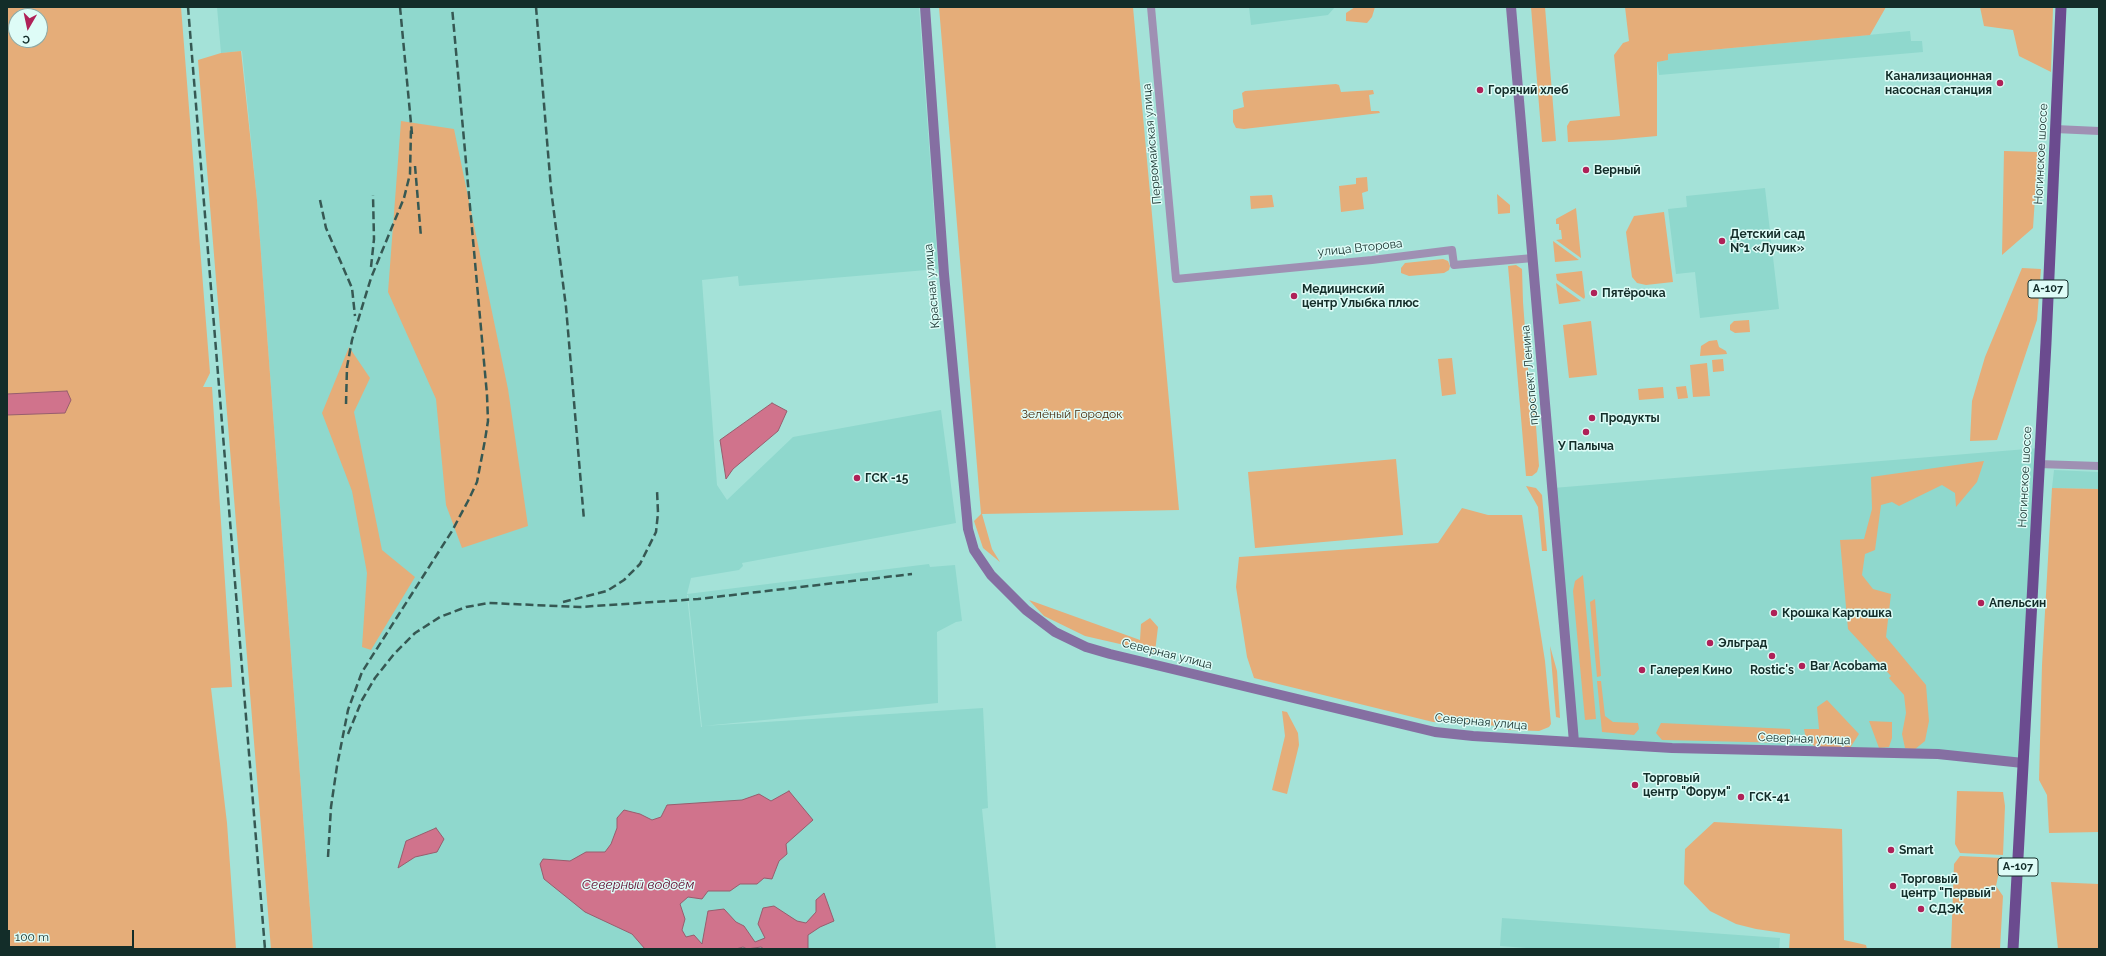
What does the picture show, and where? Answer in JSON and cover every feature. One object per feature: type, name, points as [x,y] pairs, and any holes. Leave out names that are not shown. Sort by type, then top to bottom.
[{"type":"highway","name":"Ногинское шоссе","points":[[2014,949],[2038,464],[2046,343],[2061,7]]},
{"type":"main road","name":"Красная улица","points":[[925,7],[944,274],[960,457],[968,529],[979,560]]},
{"type":"main road","name":"проспект Ленина","points":[[1512,7],[1574,742]]},
{"type":"main road","name":"Северная улица","points":[[979,560],[991,575],[1026,610],[1055,632],[1095,649],[1343,711],[1435,732],[1672,748],[1938,754],[2023,763]]},
{"type":"street","name":"Первомайская улица","points":[[1151,7],[1176,279]]},
{"type":"street","points":[[2055,129],[2099,131]]},
{"type":"street","name":"улица Второва","points":[[1176,279],[1372,260],[1452,250],[1454,265],[1533,258]]},
{"type":"street","points":[[2038,464],[2099,466]]},
{"type":"shaded area","points":[[217,7],[919,7],[938,269],[739,286],[738,276],[702,280],[717,485],[727,500],[793,437],[941,410],[956,523],[742,563],[743,566],[739,570],[691,578],[687,594],[929,564],[930,567],[955,565],[962,621],[956,622],[937,632],[938,703],[703,726],[983,708],[988,808],[982,809],[996,949],[313,949],[257,200],[242,51],[221,53]],"holes":[[[687,595],[688,595],[702,727]]]},
{"type":"shaded area","points":[[1249,7],[1335,7],[1328,15],[1251,25]]},
{"type":"shaded area","points":[[1910,31],[1911,41],[1922,41],[1923,52],[1659,75],[1657,61],[1668,60],[1668,54]]},
{"type":"shaded area","name":"Детский сад №1 «Лучик»","points":[[1765,188],[1779,309],[1700,318],[1695,272],[1676,274],[1668,209],[1687,207],[1686,196]]},
{"type":"shaded area","points":[[2039,448],[2023,763],[1574,742],[1553,488]]},
{"type":"shaded area","points":[[2054,470],[2099,472],[2099,489],[2052,488]]},
{"type":"shaded area","points":[[1502,918],[1780,938],[1779,949],[1540,949],[1500,946]]},
{"type":"green space","points":[[7,7],[181,7],[210,373],[203,387],[212,387],[232,687],[211,688],[227,823],[236,949],[7,949]]},
{"type":"green space","name":"Зелёный Городок","points":[[939,7],[1133,7],[1179,510],[982,514],[992,549],[1000,562],[983,548],[974,521],[981,514]]},
{"type":"green space","points":[[1355,7],[1375,7],[1372,17],[1367,23],[1346,21],[1346,13]]},
{"type":"green space","points":[[1531,7],[1545,7],[1556,141],[1542,142]]},
{"type":"green space","points":[[1625,7],[1886,7],[1870,35],[1668,54],[1668,60],[1657,62],[1657,136],[1568,142],[1567,126],[1570,121],[1620,116],[1614,55],[1623,43],[1629,41]]},
{"type":"green space","points":[[1980,7],[2053,7],[2051,72],[2019,56],[2013,30],[1984,26]]},
{"type":"green space","points":[[241,51],[257,200],[313,949],[271,949],[198,60],[221,53]]},
{"type":"green space","points":[[1339,85],[1341,92],[1373,90],[1374,94],[1369,95],[1371,111],[1379,111],[1380,113],[1244,129],[1236,128],[1233,122],[1233,110],[1244,107],[1242,93],[1245,91]]},
{"type":"green space","points":[[401,121],[454,129],[508,389],[528,526],[462,548],[446,505],[436,399],[388,292]]},
{"type":"green space","points":[[2004,151],[2038,152],[2033,228],[2002,255]]},
{"type":"green space","points":[[1367,177],[1368,191],[1362,193],[1364,209],[1341,212],[1339,186],[1356,184],[1356,178]]},
{"type":"green space","points":[[1497,194],[1510,205],[1510,213],[1498,214]]},
{"type":"green space","points":[[1272,195],[1274,207],[1251,209],[1250,196]]},
{"type":"green space","points":[[1576,208],[1581,258],[1556,240],[1562,239],[1561,230],[1559,230],[1559,224],[1556,224],[1556,219]]},
{"type":"green space","points":[[1664,212],[1673,282],[1646,285],[1637,283],[1632,277],[1626,232],[1634,216]]},
{"type":"green space","points":[[1553,241],[1579,260],[1555,262]]},
{"type":"green space","points":[[1443,259],[1448,261],[1450,266],[1449,270],[1444,273],[1409,276],[1401,273],[1401,268],[1405,263]]},
{"type":"green space","points":[[1516,265],[1522,269],[1528,369],[1533,386],[1539,466],[1537,472],[1532,476],[1526,476],[1508,266]]},
{"type":"green space","points":[[2022,268],[2041,269],[2037,320],[1997,440],[1970,441],[1972,401],[1985,357]]},
{"type":"green space","points":[[1582,271],[1584,299],[1557,280],[1556,274]]},
{"type":"green space","points":[[1556,283],[1581,301],[1559,304]]},
{"type":"green space","points":[[1749,320],[1750,332],[1735,333],[1730,330],[1730,325],[1734,321]]},
{"type":"green space","points":[[1591,321],[1597,375],[1569,378],[1563,325]]},
{"type":"green space","points":[[1717,340],[1719,347],[1726,351],[1727,354],[1700,356],[1701,346],[1709,341]]},
{"type":"green space","points":[[349,347],[370,378],[354,412],[382,550],[415,577],[371,650],[362,647],[367,573],[352,491],[322,413]]},
{"type":"green space","points":[[1452,358],[1456,394],[1442,396],[1438,359]]},
{"type":"green space","points":[[1723,359],[1724,371],[1713,372],[1712,360]]},
{"type":"green space","points":[[1707,363],[1710,396],[1693,397],[1690,365]]},
{"type":"green space","points":[[1686,386],[1688,398],[1678,399],[1676,387]]},
{"type":"green space","points":[[1663,387],[1664,398],[1639,400],[1638,389]]},
{"type":"green space","points":[[1396,459],[1403,535],[1255,548],[1248,472]]},
{"type":"green space","points":[[1984,461],[1977,482],[1956,507],[1955,493],[1942,485],[1899,506],[1892,502],[1881,505],[1875,550],[1865,554],[1862,575],[1873,589],[1891,594],[1886,637],[1926,685],[1929,721],[1925,741],[1914,750],[1905,748],[1902,734],[1906,713],[1904,695],[1889,678],[1891,676],[1848,629],[1840,540],[1864,539],[1872,509],[1871,477]]},
{"type":"green space","points":[[1526,486],[1536,488],[1542,495],[1547,551],[1542,551],[1538,507]]},
{"type":"green space","points":[[2052,488],[2099,489],[2099,832],[2049,833],[2047,795],[2039,780],[2042,665]]},
{"type":"green space","points":[[1462,508],[1488,515],[1522,515],[1545,661],[1551,724],[1549,727],[1539,731],[1508,730],[1500,726],[1433,722],[1254,678],[1247,657],[1236,587],[1239,557],[1438,543]]},
{"type":"green space","points":[[1583,575],[1596,719],[1585,720],[1573,591],[1575,581]]},
{"type":"green space","points":[[1595,599],[1601,676],[1597,677],[1590,602]]},
{"type":"green space","points":[[1029,600],[1140,640],[1141,624],[1150,618],[1158,627],[1155,652],[1085,636],[1044,616]]},
{"type":"green space","points":[[1550,646],[1557,671],[1560,718],[1556,717]]},
{"type":"green space","points":[[1597,681],[1601,681],[1605,716],[1613,722],[1638,723],[1639,729],[1634,735],[1602,732]]},
{"type":"green space","points":[[1827,700],[1859,734],[1850,748],[1818,749],[1806,739],[1804,729],[1819,729],[1817,707]]},
{"type":"green space","points":[[1282,711],[1287,712],[1298,733],[1299,745],[1287,794],[1272,790],[1285,736]]},
{"type":"green space","points":[[1869,721],[1892,722],[1892,738],[1889,747],[1879,748]]},
{"type":"green space","points":[[1661,723],[1790,729],[1791,741],[1790,743],[1662,740],[1656,733]]},
{"type":"green space","points":[[1957,791],[2003,792],[2005,806],[2003,855],[1960,853],[1955,844]]},
{"type":"green space","points":[[1714,822],[1842,829],[1844,940],[1866,945],[1867,949],[1789,949],[1790,934],[1756,929],[1736,924],[1710,911],[1684,884],[1685,849]]},
{"type":"green space","points":[[1960,856],[2002,858],[1996,886],[2003,896],[2000,949],[1951,949],[1954,864]]},
{"type":"green space","points":[[2051,882],[2099,884],[2099,949],[2058,949]]},
{"type":"water","points":[[67,391],[71,400],[65,413],[7,415],[7,394]]},
{"type":"water","points":[[772,403],[787,411],[778,431],[733,469],[726,479],[720,440]]},
{"type":"water","name":"Северный водоём","points":[[789,791],[813,820],[786,844],[787,854],[779,861],[772,879],[764,878],[757,884],[740,884],[730,891],[708,891],[702,899],[688,897],[680,904],[685,919],[682,930],[686,937],[694,935],[702,944],[708,911],[724,909],[736,922],[744,926],[755,942],[765,938],[758,924],[763,908],[774,906],[797,921],[806,923],[816,912],[816,900],[824,893],[834,921],[820,927],[808,935],[808,949],[764,949],[761,947],[747,949],[743,947],[736,949],[645,949],[632,934],[585,912],[544,879],[540,864],[543,859],[570,861],[586,852],[605,852],[611,844],[617,828],[617,818],[624,810],[640,814],[652,820],[661,817],[667,805],[742,800],[759,794],[771,801]]},
{"type":"water","points":[[436,828],[444,839],[437,852],[415,857],[398,868],[406,841]]},
{"type":"railway","points":[[188,7],[265,949]]},
{"type":"railway","points":[[400,7],[412,134]]},
{"type":"railway","points":[[328,857],[331,807],[348,710],[362,672],[452,531],[468,501],[477,482],[488,421],[487,395],[452,7]]},
{"type":"railway","points":[[536,7],[551,189],[566,307],[584,520]]},
{"type":"railway","points":[[346,404],[347,367],[352,340],[371,278],[404,198],[410,174],[411,129]]},
{"type":"railway","points":[[415,166],[421,237]]},
{"type":"railway","points":[[371,267],[374,239],[373,195]]},
{"type":"railway","points":[[320,200],[326,228],[352,288],[355,316]]},
{"type":"railway","points":[[563,602],[607,591],[624,580],[640,564],[656,532],[658,513],[657,490]]},
{"type":"railway","points":[[348,734],[362,700],[375,678],[394,654],[415,633],[440,617],[466,607],[489,603],[580,607],[698,599],[912,574]]},
{"type":"place","name":"Канализационная насосная станция","points":[[2000,83]]},
{"type":"place","name":"Горячий хлеб","points":[[1480,90]]},
{"type":"place","name":"Верный","points":[[1586,170]]},
{"type":"place","name":"Детский сад №1 «Лучик»","points":[[1722,241]]},
{"type":"place","name":"Пятёрочка","points":[[1594,293]]},
{"type":"place","name":"Медицинский центр Улыбка плюс","points":[[1294,296]]},
{"type":"place","name":"Продукты","points":[[1592,418]]},
{"type":"place","name":"У Палыча","points":[[1586,432]]},
{"type":"place","name":"ГСК -15","points":[[857,478]]},
{"type":"place","name":"Апельсин","points":[[1981,603]]},
{"type":"place","name":"Крошка Картошка","points":[[1774,613]]},
{"type":"place","name":"Эльград","points":[[1710,643]]},
{"type":"place","name":"Rostic's","points":[[1772,656]]},
{"type":"place","name":"Bar Acobama","points":[[1802,666]]},
{"type":"place","name":"Галерея Кино","points":[[1642,670]]},
{"type":"place","name":"Торговый центр \"Форум\"","points":[[1635,785]]},
{"type":"place","name":"ГСК-41","points":[[1741,797]]},
{"type":"place","name":"Smart","points":[[1891,850]]},
{"type":"place","name":"Торговый центр \"Первый\"","points":[[1893,886]]},
{"type":"place","name":"СДЭК","points":[[1921,909]]}]
